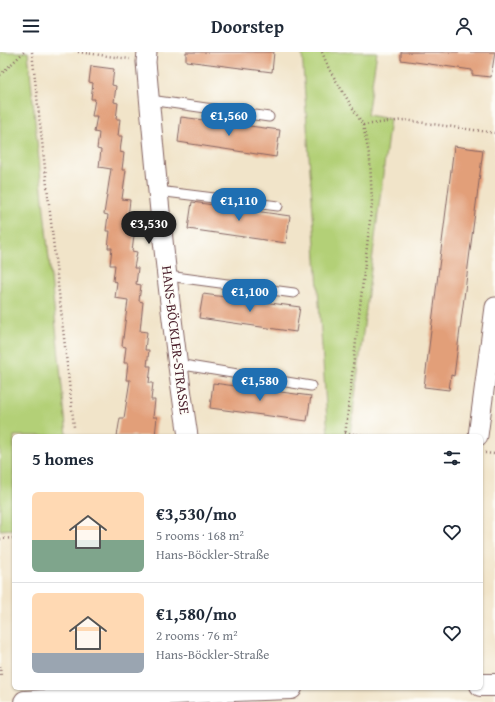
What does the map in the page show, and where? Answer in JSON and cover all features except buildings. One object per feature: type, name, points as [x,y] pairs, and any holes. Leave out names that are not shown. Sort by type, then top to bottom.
[{"type":"street","name":"HANS-BÖCKLER-STRASSE","points":[[147,57],[158,191],[188,434]]},
{"type":"street","points":[[478,434],[492,348],[495,307]]},
{"type":"street","points":[[483,685],[495,685]]},
{"type":"street","points":[[25,702],[210,690]]},
{"type":"lane","points":[[150,100],[269,117]]},
{"type":"lane","points":[[158,191],[278,206]]},
{"type":"lane","points":[[168,276],[294,293]]},
{"type":"lane","points":[[178,364],[311,386]]},
{"type":"path","points":[[0,75],[24,52]]},
{"type":"path","points":[[32,52],[74,427]]},
{"type":"path","points":[[78,52],[147,57]]},
{"type":"path","points":[[322,52],[329,69],[363,125],[370,159],[372,203],[345,434]]},
{"type":"path","points":[[363,125],[404,120],[495,132]]},
{"type":"path","points":[[483,452],[495,454]]},
{"type":"path","points":[[0,539],[12,538]]},
{"type":"path","points":[[0,666],[1,676]]},
{"type":"green space","points":[[0,52],[28,52],[67,434],[12,434],[12,529],[0,530]]},
{"type":"green space","points":[[302,52],[377,52],[367,115],[390,119],[350,434],[328,434]]}]
